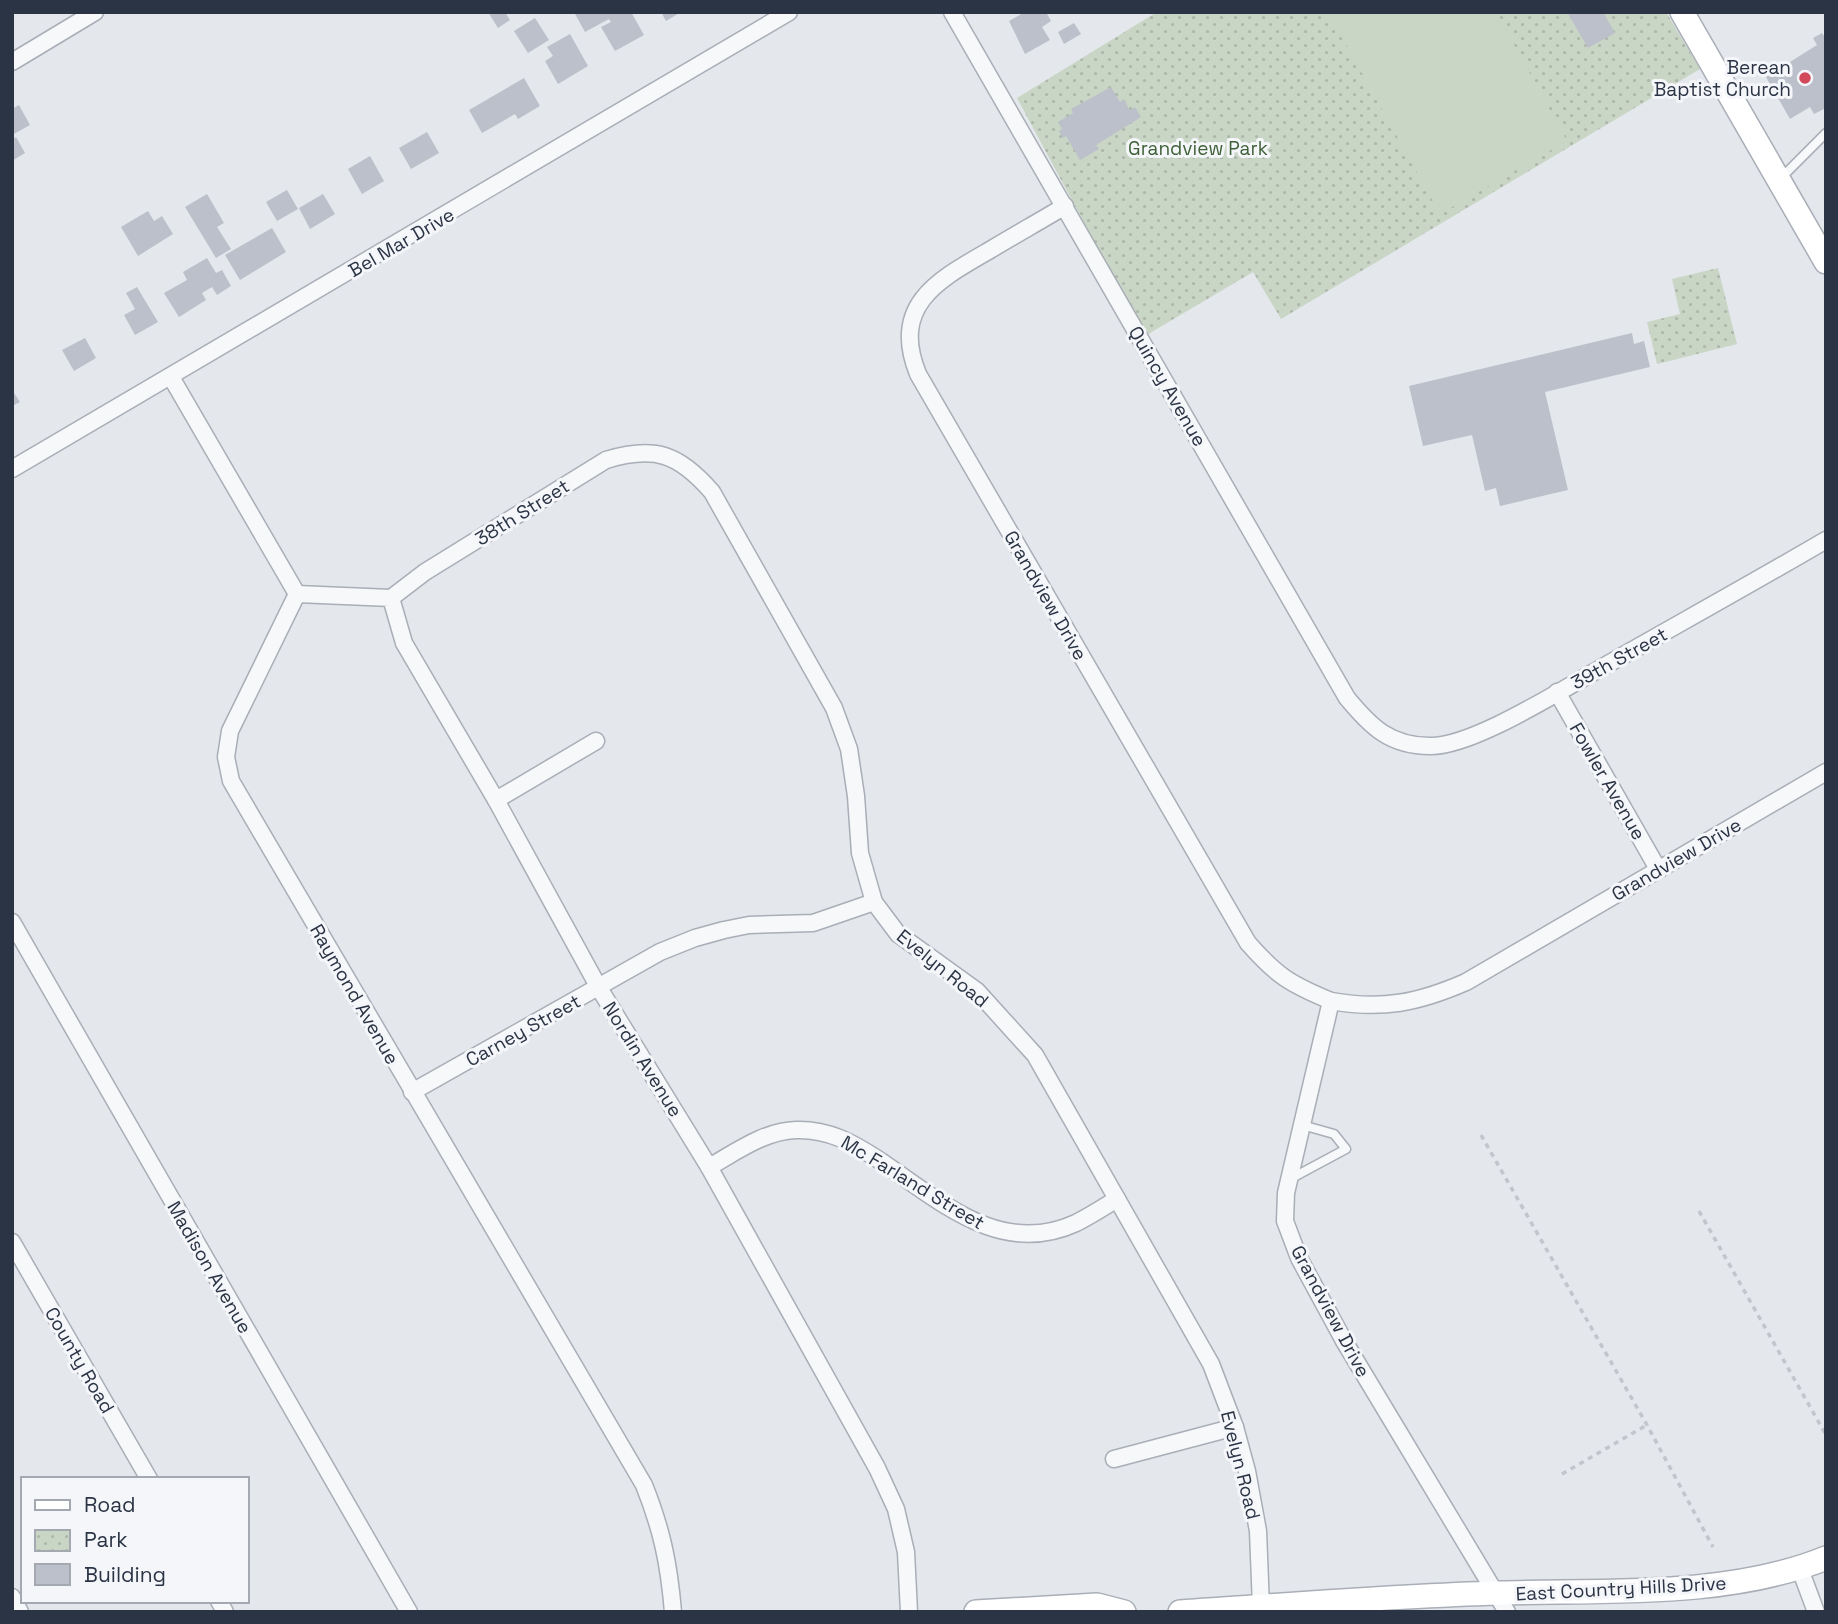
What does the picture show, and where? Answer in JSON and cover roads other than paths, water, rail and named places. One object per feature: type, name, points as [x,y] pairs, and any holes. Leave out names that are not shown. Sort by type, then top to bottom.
[{"type":"main road","points":[[1682,12],[1826,262]]},
{"type":"main road","name":"East Country Hills Drive","points":[[1180,1612],[1261,1606],[1502,1602],[1738,1582],[1800,1569],[1826,1558]]},
{"type":"main road","points":[[976,1612],[1097,1605],[1124,1612]]},
{"type":"street","points":[[12,62],[95,12]]},
{"type":"street","name":"Bel Mar Drive","points":[[12,469],[789,12]]},
{"type":"street","name":"Quincy Avenue","points":[[952,12],[1347,698],[1380,733],[1402,744]]},
{"type":"street","name":"Grandview Drive","points":[[1065,206],[940,279],[922,299],[912,321],[909,339],[911,358],[1248,943],[1270,969],[1296,986],[1331,1001],[1357,1005],[1390,1005],[1417,1001],[1440,993],[1466,982],[1826,772]]},
{"type":"street","points":[[170,377],[297,594],[391,598]]},
{"type":"street","name":"38th Street","points":[[391,598],[425,572],[606,460],[626,454],[664,455]]},
{"type":"street","name":"Evelyn Road","points":[[664,455],[683,463],[712,492],[834,708],[849,749],[860,853],[874,902],[898,934],[977,991],[1035,1055],[1211,1364],[1235,1427],[1247,1471],[1258,1531],[1261,1606]]},
{"type":"street","name":"39th Street","points":[[1402,744],[1433,747],[1465,740],[1557,692],[1826,540]]},
{"type":"street","name":"Raymond Avenue","points":[[297,594],[230,731],[226,757],[231,781],[644,1485],[669,1563],[673,1612]]},
{"type":"street","name":"Nordin Avenue","points":[[391,598],[404,643],[599,988],[709,1167],[877,1468],[896,1509],[906,1552],[909,1612]]},
{"type":"street","name":"Fowler Avenue","points":[[1557,692],[1658,869]]},
{"type":"street","points":[[495,800],[596,741]]},
{"type":"street","name":"Carney Street","points":[[412,1092],[660,952],[695,938],[749,926],[813,923],[874,902]]},
{"type":"street","name":"Madison Avenue","points":[[12,922],[409,1612]]},
{"type":"street","name":"Grandview Drive","points":[[1331,1001],[1286,1193],[1285,1221],[1299,1258],[1343,1341],[1502,1602]]},
{"type":"street","name":"Mc Farland Street","points":[[709,1167],[754,1141],[775,1133],[815,1131],[836,1135],[858,1146],[962,1216],[999,1231],[1036,1234],[1055,1230],[1074,1223],[1117,1199]]},
{"type":"street","name":"County Road","points":[[12,1242],[148,1477]]},
{"type":"street","points":[[1114,1459],[1235,1427]]},
{"type":"street","points":[[1800,1569],[1816,1612]]},
{"type":"street","points":[[12,1597],[20,1612]]},
{"type":"lane","points":[[1779,180],[1825,136]]},
{"type":"lane","points":[[1289,1180],[1346,1149],[1334,1133],[1302,1125]]},
{"type":"place","name":"Berean Baptist Church","points":[[1805,78]]},
{"type":"park label","name":"Grandview Park","points":[[1198,148]]}]
